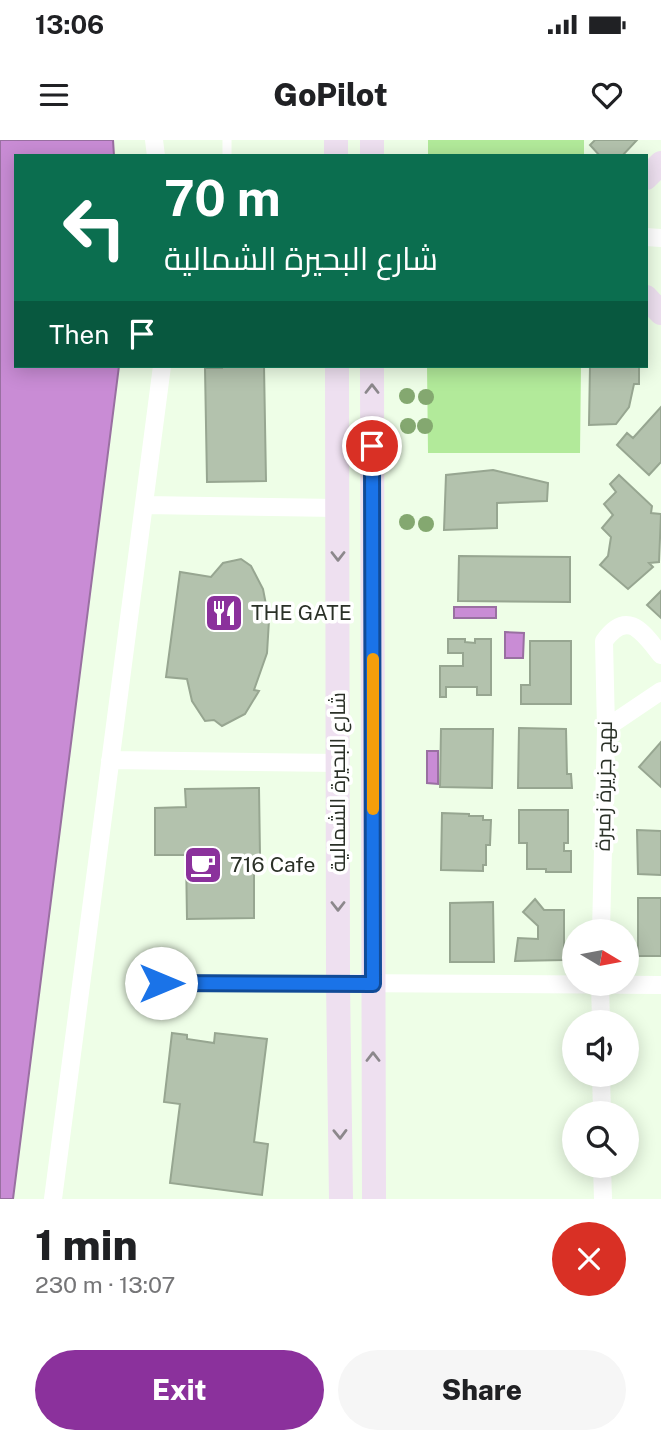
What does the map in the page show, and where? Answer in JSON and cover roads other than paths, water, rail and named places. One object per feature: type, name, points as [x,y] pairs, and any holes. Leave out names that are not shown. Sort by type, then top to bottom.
[{"type":"main road","points":[[648,176],[661,163]]},
{"type":"main road","points":[[648,299],[661,313]]},
{"type":"main road","name":"شارع البحيرة الشمالية","points":[[337,368],[341,1199]]},
{"type":"main road","name":"شارع البحيرة الشمالية","points":[[372,368],[374,1199]]},
{"type":"street","points":[[53,1199],[162,368]]},
{"type":"street","points":[[144,505],[338,508]]},
{"type":"street","name":"نهج جزيرة زمبرة","points":[[601,919],[606,728],[604,641],[618,626],[629,625],[639,628],[661,655]]},
{"type":"street","points":[[606,728],[661,691]]},
{"type":"street","points":[[110,760],[339,762]]},
{"type":"street","points":[[338,983],[562,985]]},
{"type":"street","points":[[639,985],[661,985]]},
{"type":"street","points":[[602,1178],[603,1199]]},
{"type":"lane","points":[[161,983],[338,983]]},
{"type":"place","name":"THE GATE","points":[[224,613]]},
{"type":"place","name":"716 Cafe","points":[[203,865]]}]
